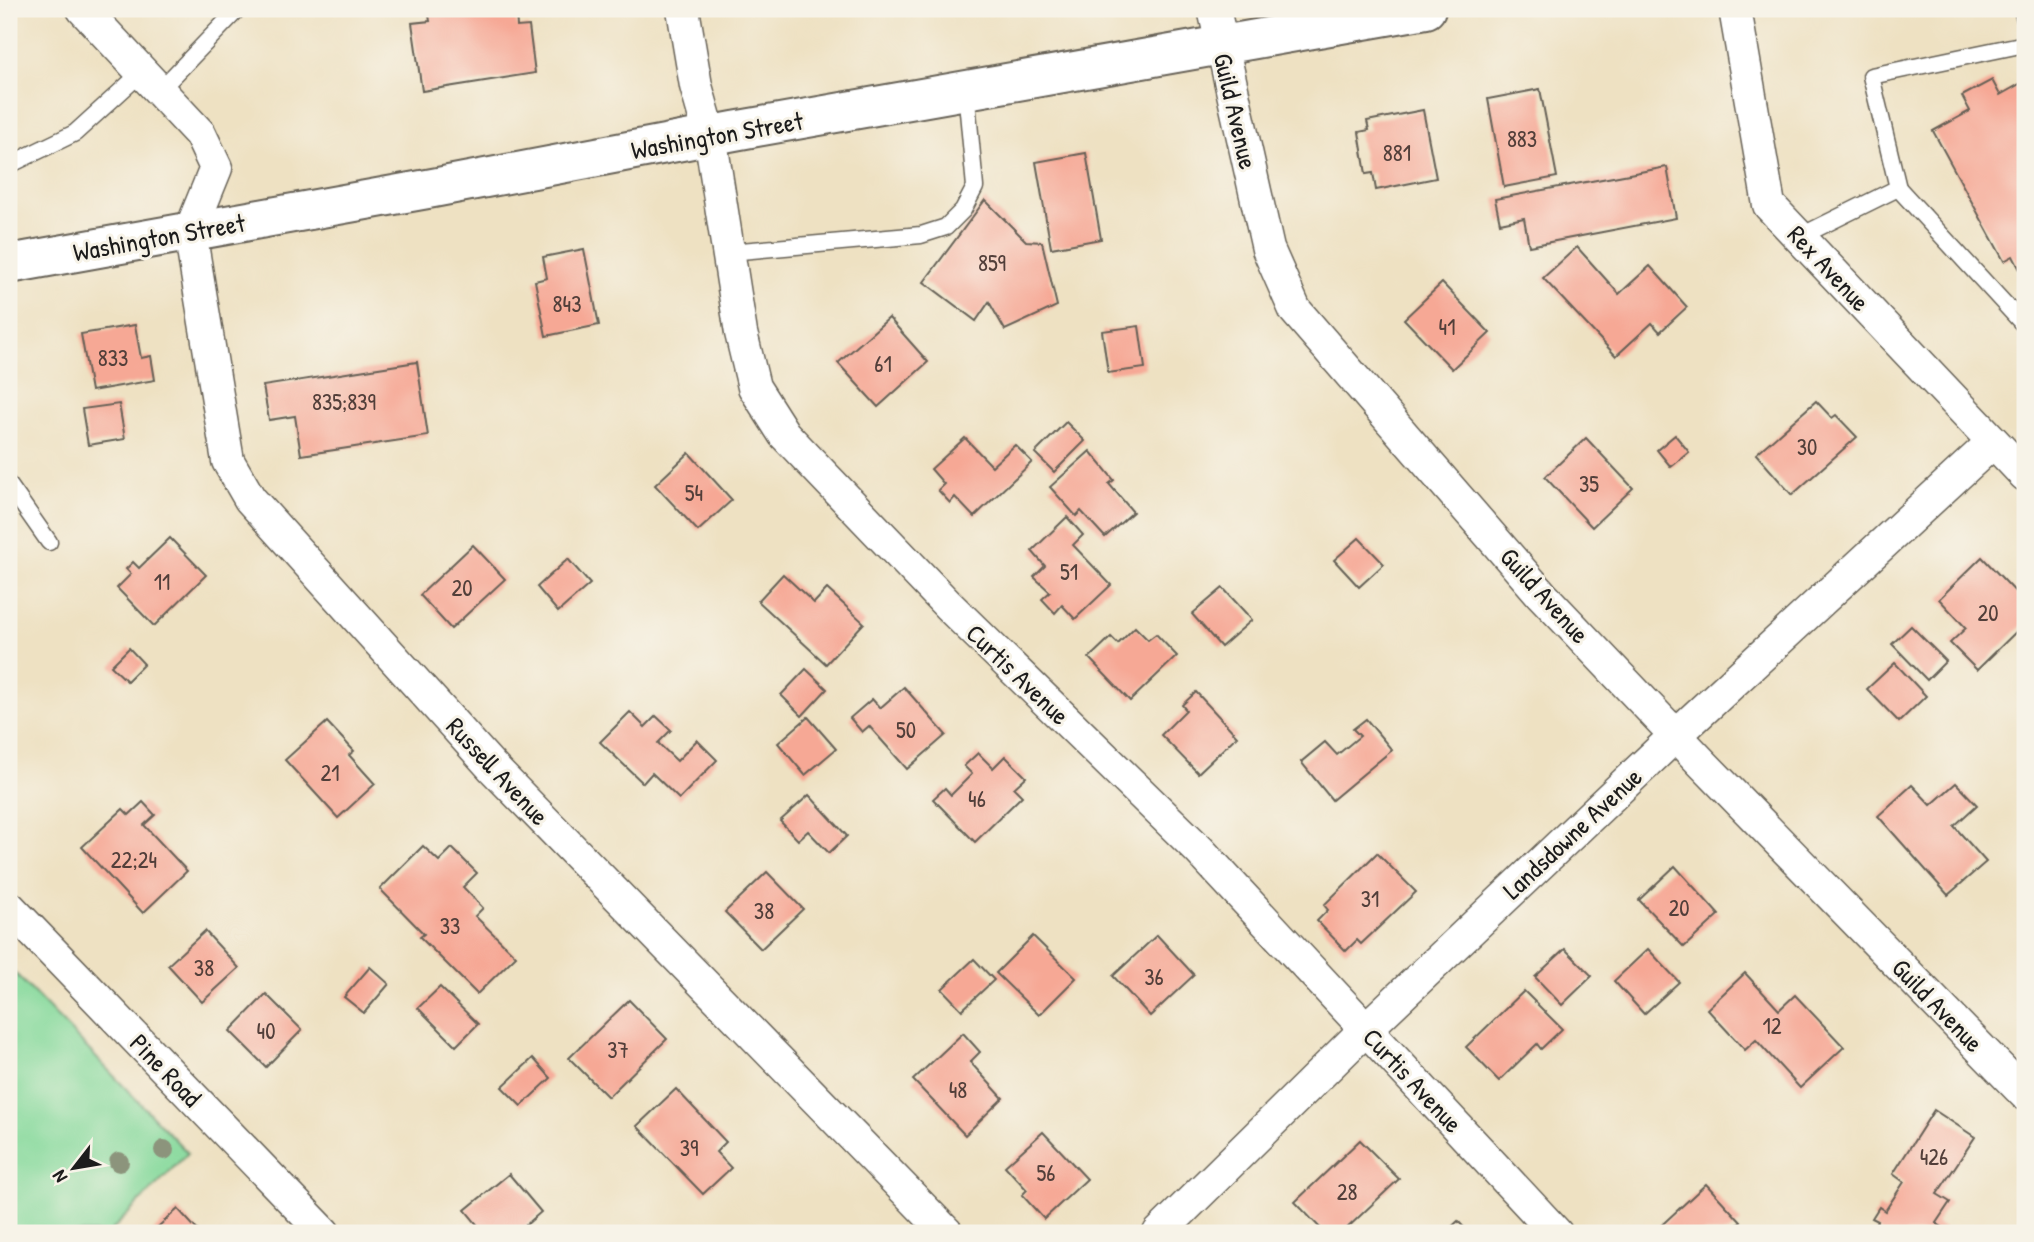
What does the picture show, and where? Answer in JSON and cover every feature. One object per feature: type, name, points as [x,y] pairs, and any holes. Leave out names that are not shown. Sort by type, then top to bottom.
[{"type":"main road","name":"Washington Street","points":[[9,264],[710,135],[1426,9]]},
{"type":"street","points":[[83,9],[200,134],[216,168],[190,232]]},
{"type":"street","name":"Curtis Avenue","points":[[683,9],[696,86],[710,135],[741,333],[754,387],[784,434],[948,605],[1199,850],[1556,1233]]},
{"type":"street","name":"Guild Avenue","points":[[1214,9],[1268,249],[1295,310],[1542,595],[2025,1094]]},
{"type":"street","name":"Rex Avenue","points":[[1735,9],[1769,205],[2025,475]]},
{"type":"street","name":"Russell Avenue","points":[[190,232],[228,461],[250,499],[493,768],[947,1233]]},
{"type":"street","name":"Landsdowne Avenue","points":[[1159,1233],[1366,1029],[1676,735],[1993,442]]},
{"type":"street","name":"Pine Road","points":[[9,906],[324,1233]]},
{"type":"lane","points":[[9,165],[75,132],[150,81],[238,9]]},
{"type":"lane","points":[[2022,9],[2025,20]]},
{"type":"lane","points":[[2025,44],[1871,76],[1898,188],[2025,326]]},
{"type":"lane","points":[[729,252],[921,235],[946,227],[963,210],[975,187],[967,90]]},
{"type":"lane","points":[[1799,237],[1898,188]]},
{"type":"lane","points":[[9,485],[49,542]]},
{"type":"green space","points":[[9,967],[188,1153],[109,1233],[9,1233]]},
{"type":"building","points":[[428,9],[516,9],[517,27],[529,26],[535,73],[422,91],[412,23],[430,21]]},
{"type":"building","points":[[1992,80],[2000,95],[2025,81],[2025,279],[2013,256],[2004,261],[1933,131],[1970,111],[1962,96]]},
{"type":"building","points":[[1540,89],[1557,177],[1504,187],[1488,99]]},
{"type":"building","points":[[1423,110],[1436,178],[1376,190],[1373,173],[1366,174],[1359,132],[1369,130],[1367,121]]},
{"type":"building","points":[[1086,153],[1101,239],[1051,248],[1036,162]]},
{"type":"building","points":[[1667,167],[1676,218],[1529,246],[1524,218],[1500,223],[1495,199]]},
{"type":"building","points":[[985,200],[1026,241],[1042,242],[1057,306],[1005,330],[989,302],[976,321],[924,282]]},
{"type":"building","points":[[1577,247],[1619,294],[1650,266],[1687,307],[1660,332],[1652,323],[1616,356],[1543,278]]},
{"type":"building","points":[[584,249],[599,325],[546,336],[535,281],[547,278],[543,257]]},
{"type":"building","points":[[1442,283],[1490,333],[1452,369],[1404,319]]},
{"type":"building","points":[[889,318],[928,362],[878,407],[838,363]]},
{"type":"building","points":[[135,325],[141,358],[151,356],[155,380],[91,391],[81,334]]},
{"type":"building","points":[[1139,326],[1145,368],[1108,373],[1102,331]]},
{"type":"building","points":[[417,362],[428,436],[301,455],[295,416],[269,420],[263,386]]},
{"type":"building","points":[[1816,401],[1832,418],[1836,415],[1857,437],[1792,495],[1756,454]]},
{"type":"building","points":[[119,404],[125,439],[88,445],[82,409]]},
{"type":"building","points":[[1066,422],[1085,441],[1054,472],[1035,453]]},
{"type":"building","points":[[1675,435],[1689,452],[1671,467],[1657,450]]},
{"type":"building","points":[[965,438],[992,466],[1015,445],[1032,462],[974,517],[955,497],[950,503],[938,490],[944,484],[931,469]]},
{"type":"building","points":[[1586,438],[1633,488],[1592,527],[1545,477]]},
{"type":"building","points":[[1090,451],[1114,480],[1109,484],[1133,512],[1105,537],[1081,511],[1076,516],[1050,487]]},
{"type":"building","points":[[689,453],[732,500],[698,531],[655,485]]},
{"type":"building","points":[[1067,517],[1083,535],[1073,545],[1111,585],[1075,619],[1062,605],[1055,613],[1042,599],[1050,592],[1034,577],[1045,566],[1032,551]]},
{"type":"building","points":[[170,538],[206,575],[154,626],[117,588],[131,574],[126,569],[133,562],[139,568]]},
{"type":"building","points":[[1359,538],[1384,564],[1359,587],[1334,560]]},
{"type":"building","points":[[473,545],[505,579],[451,629],[420,595]]},
{"type":"building","points":[[1982,557],[2025,602],[2025,623],[1977,670],[1950,643],[1966,628],[1939,599]]},
{"type":"building","points":[[568,559],[590,584],[558,612],[537,587]]},
{"type":"building","points":[[783,574],[814,603],[827,589],[864,623],[826,664],[758,601]]},
{"type":"building","points":[[1223,588],[1252,620],[1221,647],[1192,614]]},
{"type":"building","points":[[1911,626],[1946,661],[1927,680],[1892,644]]},
{"type":"building","points":[[1135,627],[1148,640],[1156,634],[1177,656],[1130,701],[1089,658],[1111,637],[1118,644]]},
{"type":"building","points":[[129,648],[144,664],[127,681],[111,666]]},
{"type":"building","points":[[1895,663],[1926,696],[1899,722],[1867,689]]},
{"type":"building","points":[[806,669],[827,689],[802,716],[781,695]]},
{"type":"building","points":[[904,687],[946,735],[907,769],[869,726],[862,732],[850,718],[872,699],[880,708]]},
{"type":"building","points":[[1196,692],[1237,736],[1198,773],[1161,735],[1186,710],[1182,705]]},
{"type":"building","points":[[630,712],[645,727],[656,716],[671,730],[658,743],[677,761],[697,740],[717,760],[679,799],[652,773],[643,783],[600,742]]},
{"type":"building","points":[[808,717],[836,749],[805,775],[778,743]]},
{"type":"building","points":[[1366,719],[1392,750],[1332,800],[1301,762],[1325,742],[1337,755],[1360,736],[1353,729]]},
{"type":"building","points":[[327,722],[354,751],[349,755],[375,784],[338,818],[285,760]]},
{"type":"building","points":[[978,753],[993,768],[1005,756],[1026,777],[1014,788],[1022,796],[975,842],[933,799],[945,788],[951,795],[972,774],[964,766]]},
{"type":"building","points":[[1956,783],[1977,805],[1954,826],[1986,862],[1948,895],[1878,816],[1912,785],[1931,805]]},
{"type":"building","points":[[809,795],[847,836],[829,853],[808,831],[798,840],[780,821]]},
{"type":"building","points":[[143,802],[155,815],[144,825],[187,871],[143,913],[82,847],[123,809],[129,815]]},
{"type":"building","points":[[423,846],[439,861],[452,848],[477,873],[463,887],[483,908],[475,916],[516,956],[477,994],[420,937],[424,934],[380,889]]},
{"type":"building","points":[[1377,853],[1416,892],[1361,944],[1357,940],[1346,951],[1317,921],[1328,910],[1324,905]]},
{"type":"building","points":[[1675,866],[1719,915],[1684,947],[1639,900]]},
{"type":"building","points":[[767,872],[803,909],[761,949],[725,912]]},
{"type":"building","points":[[205,931],[239,968],[202,1002],[168,965]]},
{"type":"building","points":[[1157,935],[1194,975],[1150,1016],[1113,976]]},
{"type":"building","points":[[1033,936],[1076,978],[1039,1015],[996,973]]},
{"type":"building","points":[[1565,949],[1592,976],[1562,1005],[1535,977]]},
{"type":"building","points":[[1648,949],[1679,982],[1644,1014],[1614,981]]},
{"type":"building","points":[[974,959],[994,980],[962,1010],[942,989]]},
{"type":"building","points":[[370,967],[389,984],[364,1013],[344,997]]},
{"type":"building","points":[[1745,973],[1779,1010],[1795,995],[1844,1047],[1800,1088],[1756,1040],[1745,1050],[1707,1009]]},
{"type":"building","points":[[440,987],[478,1024],[456,1046],[418,1008]]},
{"type":"building","points":[[1524,991],[1562,1029],[1541,1049],[1537,1044],[1499,1081],[1466,1047]]},
{"type":"building","points":[[266,994],[302,1030],[266,1067],[230,1031]]},
{"type":"building","points":[[629,1000],[667,1039],[608,1097],[569,1058]]},
{"type":"building","points":[[963,1033],[980,1052],[970,1062],[1003,1098],[965,1135],[913,1080]]},
{"type":"building","points":[[533,1058],[551,1078],[521,1106],[502,1087]]},
{"type":"building","points":[[676,1089],[726,1142],[716,1152],[731,1168],[703,1194],[637,1126]]},
{"type":"building","points":[[1934,1110],[1975,1137],[1937,1194],[1950,1202],[1936,1223],[1945,1229],[1942,1233],[1883,1233],[1875,1227],[1878,1221],[1872,1218],[1879,1207],[1885,1211],[1904,1182],[1893,1174]]},
{"type":"building","points":[[1043,1132],[1087,1179],[1044,1219],[1022,1195],[1027,1190],[1005,1166]]},
{"type":"building","points":[[1360,1140],[1399,1179],[1342,1233],[1325,1233],[1295,1202]]},
{"type":"building","points":[[509,1174],[541,1212],[525,1226],[530,1233],[484,1233],[465,1210]]},
{"type":"building","points":[[1706,1184],[1741,1222],[1728,1233],[1653,1233]]},
{"type":"building","points":[[178,1209],[200,1233],[151,1233]]},
{"type":"building","points":[[1458,1221],[1469,1233],[1445,1233]]}]
